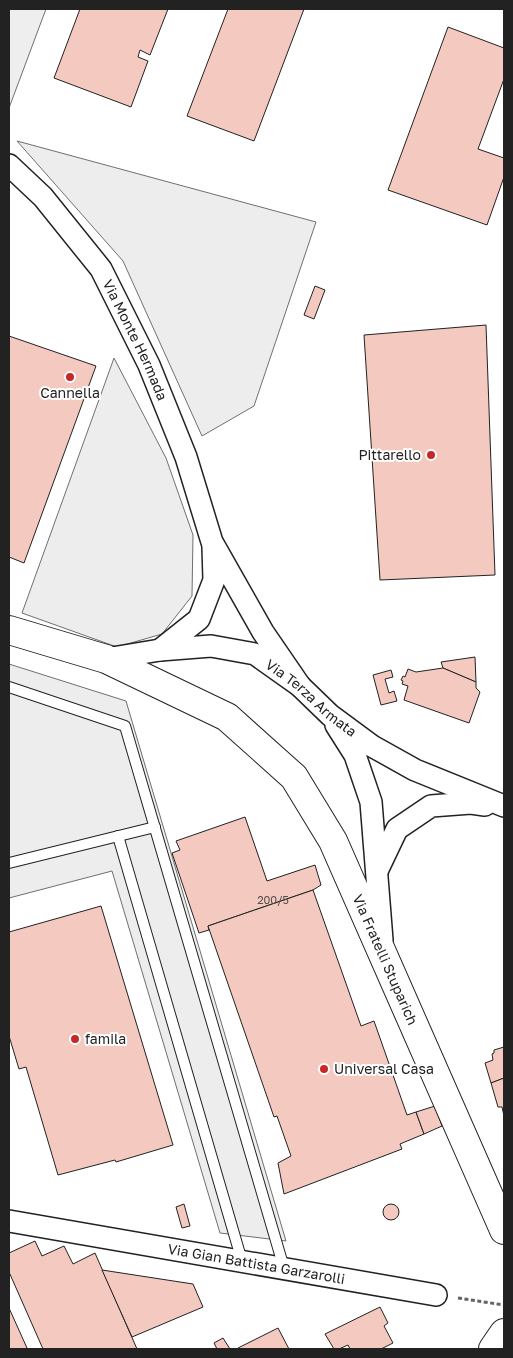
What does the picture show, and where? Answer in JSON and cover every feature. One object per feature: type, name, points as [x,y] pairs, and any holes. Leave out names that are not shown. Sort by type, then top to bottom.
[{"type":"main road","name":"Via Terza Armata","points":[[9,630],[106,659],[227,717]]},
{"type":"main road","name":"Via Fratelli Stuparich","points":[[227,717],[294,777],[333,841],[504,1230]]},
{"type":"main road","points":[[493,1349],[504,1334]]},
{"type":"street","name":"Via Monte Hermada","points":[[9,165],[43,197],[101,270],[149,365],[186,457],[212,542],[263,632],[300,686]]},
{"type":"street","name":"Via Monte Hermada","points":[[160,650],[199,619],[214,580],[212,542]]},
{"type":"street","name":"Via Terza Armata","points":[[106,659],[160,650],[212,646],[255,654],[300,686],[330,715],[372,746],[415,770],[504,807]]},
{"type":"street","points":[[330,715],[355,754],[371,802],[382,951]]},
{"type":"street","name":"Via Terza Armata","points":[[376,874],[397,828],[431,806],[471,802],[504,807]]},
{"type":"street","name":"Via Gian Battista Garzarolli","points":[[9,1221],[436,1295]]},
{"type":"lane","points":[[9,687],[125,726],[284,1268]]},
{"type":"lane","points":[[9,863],[155,826]]},
{"type":"lane","points":[[118,836],[242,1261]]},
{"type":"path","points":[[436,1295],[504,1305]]},
{"type":"shaded area","points":[[9,9],[46,9],[9,108]]},
{"type":"shaded area","points":[[17,141],[316,222],[254,406],[202,436],[123,261]]},
{"type":"shaded area","points":[[114,358],[166,458],[193,535],[192,596],[162,634],[117,647],[22,613]]},
{"type":"shaded area","points":[[9,664],[126,701],[286,1241],[220,1233],[112,871],[9,898]]},
{"type":"building","points":[[80,9],[168,9],[150,55],[140,50],[138,57],[148,61],[131,107],[54,78]]},
{"type":"building","points":[[228,9],[304,9],[254,141],[187,116]]},
{"type":"building","points":[[448,27],[504,48],[504,79],[478,149],[504,158],[504,177],[487,225],[388,190]]},
{"type":"building","points":[[315,286],[325,290],[314,319],[304,315]]},
{"type":"building","name":"Pittarello","points":[[486,325],[495,575],[380,580],[364,335]]},
{"type":"building","points":[[9,336],[96,366],[24,563],[9,557]]},
{"type":"building","points":[[475,657],[476,682],[443,668],[441,662]]},
{"type":"building","points":[[443,668],[476,682],[476,688],[480,692],[469,723],[404,700],[408,686],[402,684],[403,681],[401,680],[403,676],[405,677],[408,669],[416,672]]},
{"type":"building","points":[[391,670],[393,677],[385,679],[389,693],[394,691],[397,701],[381,705],[373,675]]},
{"type":"building","points":[[245,817],[267,881],[315,865],[321,885],[313,890],[208,926],[209,930],[199,933],[172,853],[180,850],[176,841]]},
{"type":"building","name":"Universal Casa","points":[[313,890],[361,1026],[374,1021],[407,1115],[416,1112],[424,1134],[400,1144],[402,1149],[284,1194],[278,1163],[291,1156],[277,1116],[274,1117],[208,926]]},
{"type":"building","name":"famila","points":[[101,906],[173,1145],[116,1162],[115,1160],[58,1175],[26,1067],[19,1069],[9,1036],[9,932]]},
{"type":"building","points":[[504,1047],[504,1078],[491,1083],[485,1063],[493,1060],[492,1054],[494,1050]]},
{"type":"building","points":[[504,1078],[504,1116],[502,1107],[498,1107],[491,1083]]},
{"type":"building","points":[[435,1106],[442,1126],[424,1134],[416,1112]]},
{"type":"building","points":[[184,1204],[190,1226],[182,1228],[176,1207]]},
{"type":"building","points":[[391,1204],[399,1212],[391,1220],[383,1212]]},
{"type":"building","points":[[35,1241],[42,1256],[64,1246],[73,1264],[95,1253],[137,1349],[43,1349],[9,1272],[9,1253]]},
{"type":"building","points":[[102,1270],[193,1284],[203,1307],[132,1337]]},
{"type":"building","points":[[380,1307],[388,1323],[384,1326],[393,1343],[381,1349],[350,1349],[348,1345],[334,1349],[325,1334]]},
{"type":"building","points":[[9,1308],[27,1348],[9,1349]]},
{"type":"building","points":[[278,1328],[289,1349],[238,1349],[238,1348]]},
{"type":"building","points":[[223,1338],[230,1349],[217,1349],[214,1343]]},
{"type":"place","name":"Cannella","points":[[70,377]]},
{"type":"place","name":"Pittarello","points":[[431,455]]},
{"type":"place","name":"famila","points":[[75,1039]]},
{"type":"place","name":"Universal Casa","points":[[324,1069]]}]
